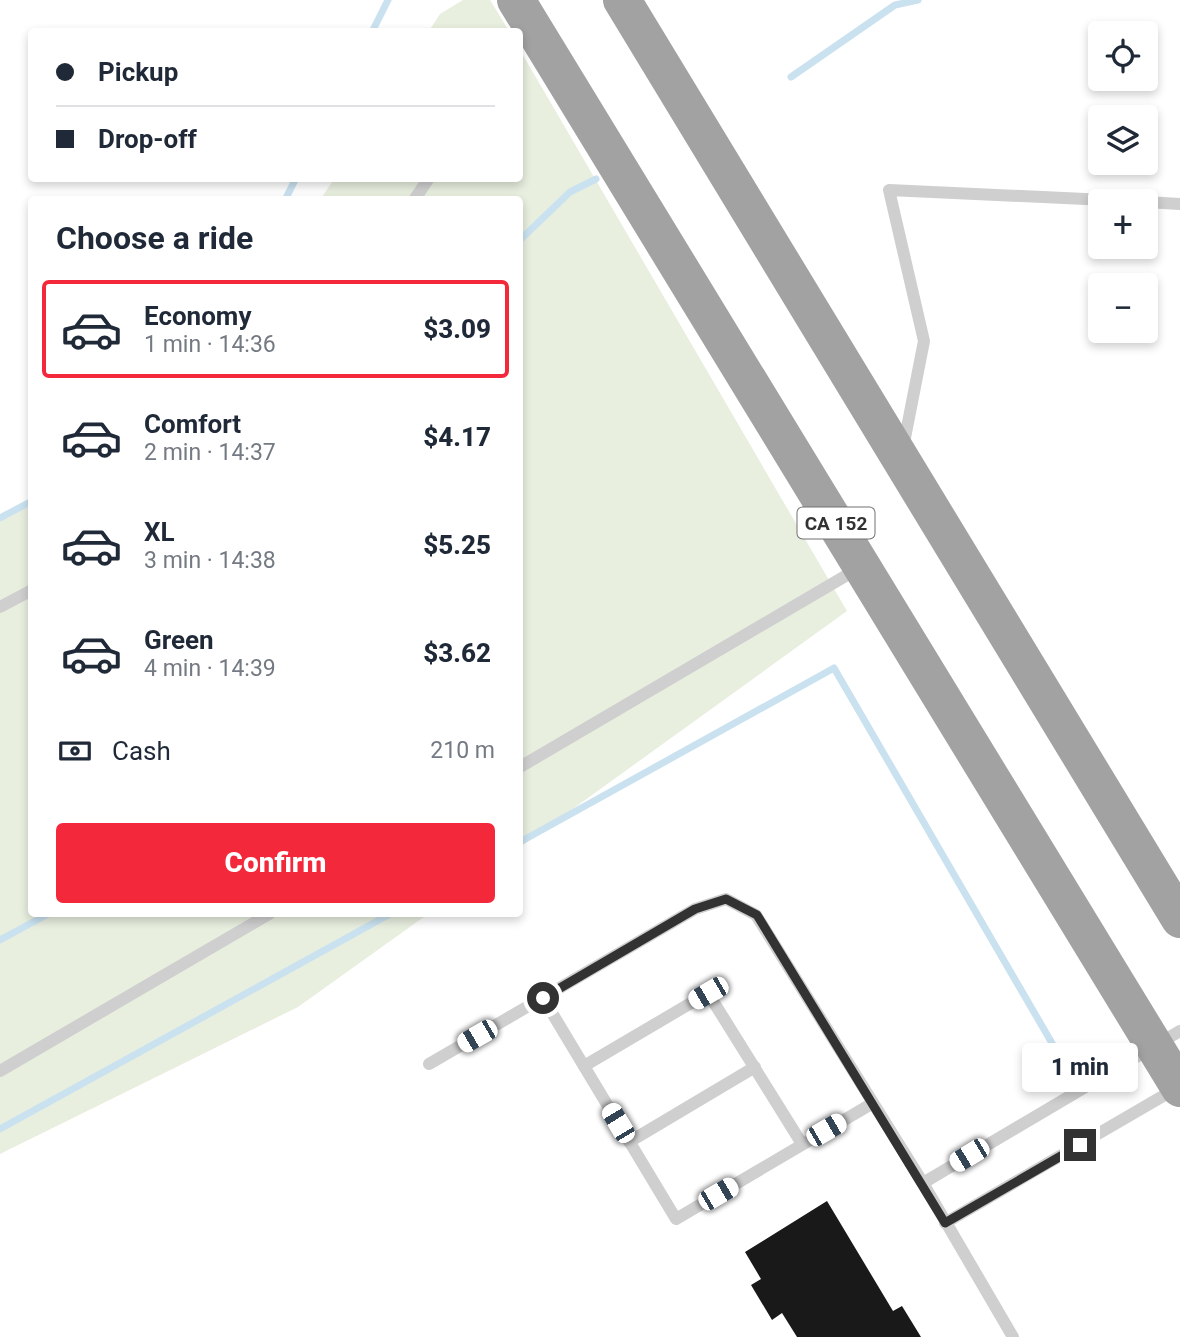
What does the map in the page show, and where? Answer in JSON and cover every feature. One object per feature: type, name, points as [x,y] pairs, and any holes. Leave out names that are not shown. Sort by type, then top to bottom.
[{"type":"highway","points":[[622,0],[1180,919]]},
{"type":"highway","name":"CA 152","points":[[524,21],[862,566],[1167,1039],[1180,1087]]},
{"type":"lane","points":[[901,459],[924,341],[889,190],[1088,199]]},
{"type":"lane","points":[[1158,203],[1180,204]]},
{"type":"lane","points":[[523,764],[862,566]]},
{"type":"lane","points":[[0,607],[28,592]]},
{"type":"lane","points":[[429,1065],[695,909],[726,899],[757,915],[923,1183],[1013,1337]]},
{"type":"lane","points":[[0,1071],[264,917]]},
{"type":"lane","points":[[584,1066],[708,993],[802,1144]]},
{"type":"lane","points":[[543,998],[676,1219],[873,1103]]},
{"type":"lane","points":[[923,1183],[1167,1039]]},
{"type":"lane","points":[[629,1142],[755,1067]]},
{"type":"lane","points":[[945,1223],[1180,1087]]},
{"type":"green space","points":[[463,0],[490,0],[507,28],[431,28],[440,14]]},
{"type":"green space","points":[[523,55],[847,611],[523,845],[523,196],[323,196],[332,182],[523,182]]},
{"type":"green space","points":[[28,504],[28,917],[424,917],[298,1007],[0,1154],[0,518]]},
{"type":"building","points":[[827,1201],[893,1311],[902,1306],[921,1337],[797,1337],[782,1313],[772,1320],[751,1285],[761,1279],[745,1252]]},
{"type":"waterway","points":[[374,28],[388,0]]},
{"type":"waterway","points":[[791,77],[895,5],[918,0]]},
{"type":"waterway","points":[[523,237],[570,192],[596,179]]},
{"type":"waterway","points":[[287,196],[294,182]]},
{"type":"waterway","points":[[0,518],[28,503]]},
{"type":"waterway","points":[[523,840],[834,668],[1067,1069]]},
{"type":"waterway","points":[[0,940],[42,917]]},
{"type":"waterway","points":[[0,1129],[385,917]]},
{"type":"route","points":[[543,998],[695,909],[726,899],[757,915],[945,1223],[1080,1145]]}]
